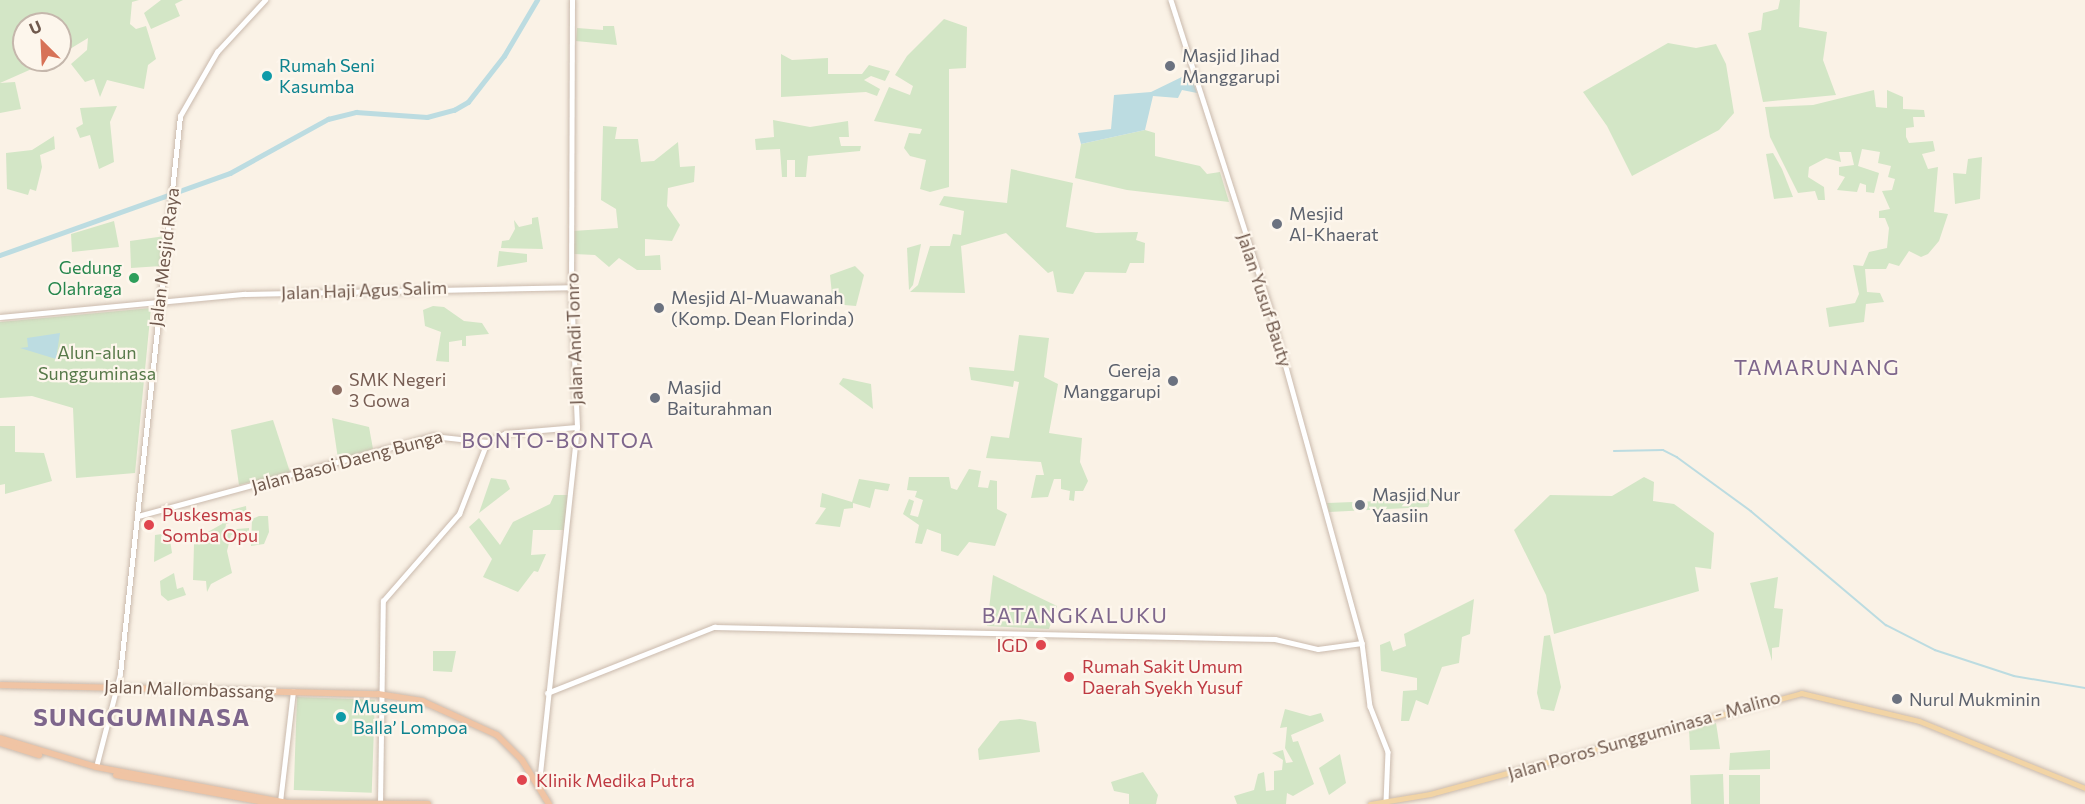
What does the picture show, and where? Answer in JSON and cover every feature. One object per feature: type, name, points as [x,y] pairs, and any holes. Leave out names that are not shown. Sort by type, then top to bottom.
[{"type":"highway","name":"Jalan Mallombassang","points":[[0,685],[118,686],[378,694],[422,701],[472,720],[511,748],[539,783],[549,804]]},
{"type":"highway","points":[[0,738],[96,767],[281,803]]},
{"type":"highway","points":[[0,743],[96,771],[281,803],[428,804]]},
{"type":"main road","name":"Jalan Poros Sungguminasa - Malino","points":[[1370,804],[1386,802],[1801,693],[1919,721],[2085,788]]},
{"type":"street","name":"Jalan Mesjid Raya","points":[[96,767],[118,686],[138,516],[158,302],[182,108],[217,52],[265,0]]},
{"type":"street","name":"Jalan Andi Tonro","points":[[539,783],[577,427],[571,287],[572,0]]},
{"type":"street","name":"Jalan Yusuf Bauty","points":[[1171,0],[1270,309],[1352,605],[1362,643],[1370,706],[1388,752],[1386,802]]},
{"type":"street","name":"Jalan Haji Agus Salim","points":[[0,317],[158,302],[348,289],[571,287]]},
{"type":"street","points":[[378,803],[378,694],[383,601],[459,514],[487,442],[506,433],[577,427]]},
{"type":"street","name":"Jalan Basoi Daeng Bunga","points":[[138,516],[433,436],[487,442]]},
{"type":"street","points":[[547,693],[714,627],[1275,639],[1318,650],[1362,643]]},
{"type":"street","points":[[281,803],[293,692]]},
{"type":"green space","points":[[0,0],[139,0],[132,2],[130,24],[136,29],[146,26],[156,59],[148,65],[144,89],[107,80],[100,97],[94,79],[85,82],[72,63],[87,50],[88,38],[72,48],[72,12],[12,12],[12,72],[25,72],[0,83]]},
{"type":"green space","points":[[161,0],[183,0],[175,4],[180,16],[151,29],[144,13]]},
{"type":"green space","points":[[1780,0],[1800,0],[1799,27],[1827,32],[1823,60],[1836,95],[1763,102],[1748,33],[1761,30],[1763,13],[1778,9]]},
{"type":"green space","points":[[944,19],[967,27],[966,68],[949,69],[949,187],[930,192],[920,189],[926,160],[910,156],[904,148],[909,133],[920,134],[922,129],[874,121],[889,87],[910,95],[913,86],[895,75],[907,56]]},
{"type":"green space","points":[[603,26],[614,26],[617,45],[576,41],[577,28],[603,30]]},
{"type":"green space","points":[[1668,43],[1696,48],[1716,44],[1726,64],[1734,113],[1719,130],[1632,176],[1607,126],[1583,92]]},
{"type":"green space","points":[[781,54],[792,60],[828,58],[828,74],[862,74],[869,65],[890,71],[885,81],[871,76],[864,80],[880,89],[877,96],[866,92],[781,97]]},
{"type":"green space","points":[[15,82],[21,109],[0,113],[0,83]]},
{"type":"green space","points":[[1874,90],[1876,107],[1887,108],[1887,90],[1903,97],[1903,109],[1924,110],[1925,117],[1913,117],[1914,127],[1906,128],[1906,137],[1909,143],[1933,141],[1935,151],[1922,154],[1928,169],[1938,167],[1934,212],[1948,214],[1939,241],[1928,254],[1921,257],[1909,251],[1899,266],[1889,263],[1886,269],[1865,269],[1867,292],[1880,293],[1884,302],[1866,304],[1864,322],[1829,327],[1826,308],[1855,303],[1859,294],[1853,265],[1863,266],[1869,252],[1887,248],[1889,228],[1885,218],[1879,218],[1879,211],[1890,209],[1882,191],[1892,190],[1895,179],[1888,177],[1891,166],[1878,163],[1880,152],[1862,149],[1858,166],[1879,173],[1874,193],[1866,192],[1866,185],[1860,183],[1857,192],[1837,190],[1845,177],[1839,175],[1839,167],[1854,165],[1851,152],[1839,152],[1841,162],[1826,158],[1809,167],[1808,177],[1824,187],[1825,200],[1818,200],[1815,191],[1798,193],[1770,137],[1765,107],[1813,105]]},
{"type":"green space","points":[[117,106],[110,122],[114,162],[99,169],[90,135],[80,138],[76,128],[83,124],[80,108]]},
{"type":"green space","points":[[773,120],[810,127],[848,121],[849,137],[839,137],[841,146],[861,146],[860,151],[808,156],[806,177],[795,177],[795,160],[787,160],[787,177],[782,177],[780,149],[756,150],[755,139],[774,137]]},
{"type":"green space","points":[[603,126],[617,127],[615,139],[638,139],[641,162],[654,161],[678,142],[680,167],[695,166],[694,182],[668,188],[667,206],[680,225],[672,241],[645,239],[645,256],[660,255],[661,270],[637,270],[619,258],[609,267],[595,255],[574,254],[573,231],[618,228],[616,209],[601,200]]},
{"type":"green space","points":[[1145,130],[1155,133],[1155,156],[1200,166],[1207,174],[1220,172],[1229,202],[1127,190],[1075,178],[1081,144]]},
{"type":"green space","points":[[54,136],[55,149],[40,155],[42,167],[36,191],[30,189],[28,195],[7,189],[6,153],[32,150]]},
{"type":"green space","points":[[1773,153],[1793,197],[1774,199],[1766,154]]},
{"type":"green space","points":[[1982,157],[1980,199],[1955,204],[1953,173],[1966,174],[1968,159]]},
{"type":"green space","points":[[1011,169],[1073,183],[1066,227],[1096,233],[1138,232],[1136,240],[1145,243],[1144,263],[1130,263],[1126,273],[1085,272],[1073,294],[1057,292],[1053,271],[1048,273],[1006,233],[961,246],[965,293],[910,292],[918,285],[930,246],[950,246],[953,234],[961,235],[964,211],[939,205],[944,196],[1007,203]]},
{"type":"green space","points":[[538,217],[543,249],[501,248],[502,241],[509,240],[515,229],[514,220],[519,227],[532,224],[532,218]]},
{"type":"green space","points":[[114,221],[119,247],[72,252],[71,234]]},
{"type":"green space","points":[[165,236],[161,266],[131,268],[130,241]]},
{"type":"green space","points":[[921,244],[913,285],[909,290],[907,248]]},
{"type":"green space","points":[[499,251],[527,254],[527,262],[497,267]]},
{"type":"green space","points":[[855,266],[864,275],[856,306],[833,304],[830,275]]},
{"type":"green space","points":[[433,306],[444,307],[464,321],[482,323],[489,334],[466,336],[466,346],[462,346],[462,340],[449,342],[449,362],[436,361],[441,332],[425,326],[423,310]]},
{"type":"green space","name":"Alun-alun Sungguminasa","points":[[151,308],[135,473],[76,478],[73,408],[32,396],[0,398],[0,322]]},
{"type":"green space","points":[[1019,335],[1049,338],[1044,377],[1058,384],[1049,433],[1082,438],[1080,462],[1088,481],[1083,491],[1075,491],[1074,501],[1069,500],[1070,491],[1061,489],[1061,479],[1054,479],[1048,497],[1031,498],[1036,475],[1044,475],[1041,462],[986,458],[991,436],[1009,438],[1019,382],[1014,381],[1013,387],[971,380],[969,367],[1014,371]]},
{"type":"green space","points":[[843,378],[871,384],[873,409],[839,384]]},
{"type":"green space","points":[[332,418],[369,427],[373,449],[338,459]]},
{"type":"green space","points":[[273,420],[290,472],[239,485],[231,430]]},
{"type":"green space","points":[[0,426],[15,426],[15,452],[44,453],[52,481],[5,494],[5,484],[0,485]]},
{"type":"green space","points":[[969,469],[981,471],[978,487],[988,488],[990,480],[997,481],[997,509],[1007,514],[995,546],[969,542],[958,556],[941,551],[941,534],[927,529],[922,544],[915,543],[919,525],[903,514],[909,499],[914,501],[910,515],[918,517],[923,500],[915,497],[917,491],[907,490],[909,477],[949,477],[951,488],[957,490]]},
{"type":"green space","points":[[1644,477],[1654,482],[1653,501],[1674,504],[1714,533],[1711,569],[1695,567],[1699,591],[1554,634],[1546,595],[1514,530],[1550,495],[1612,496]]},
{"type":"green space","points":[[491,478],[506,480],[510,489],[479,513]]},
{"type":"green space","points":[[859,479],[890,484],[888,491],[875,489],[870,508],[853,503],[853,508],[844,509],[840,527],[815,524],[826,508],[820,507],[822,493],[852,502]]},
{"type":"green space","points":[[554,495],[568,495],[564,530],[533,530],[531,555],[546,554],[538,572],[534,571],[518,592],[483,577],[492,559],[469,527],[479,518],[500,545],[513,522],[550,504]]},
{"type":"green space","points":[[1432,499],[1428,507],[1329,512],[1327,503]]},
{"type":"green space","points":[[246,506],[247,518],[226,524],[225,530],[249,528],[249,534],[231,535],[227,551],[232,573],[211,584],[207,592],[206,581],[193,580],[194,544],[188,536],[206,533],[222,524],[223,512]]},
{"type":"green space","points":[[268,516],[269,532],[264,544],[251,546],[252,519]]},
{"type":"green space","points":[[169,533],[172,553],[154,562],[155,535]]},
{"type":"green space","points":[[174,573],[177,589],[183,587],[186,595],[168,601],[161,595],[160,581]]},
{"type":"green space","points":[[993,575],[1057,606],[1049,629],[987,626]]},
{"type":"green space","points":[[1778,577],[1774,608],[1783,609],[1779,647],[1772,648],[1772,661],[1750,583]]},
{"type":"green space","points":[[1474,599],[1470,634],[1462,637],[1459,663],[1442,667],[1428,705],[1416,700],[1409,721],[1401,721],[1403,691],[1417,690],[1417,678],[1381,671],[1380,645],[1390,641],[1393,651],[1406,646],[1404,634]]},
{"type":"green space","points":[[1550,635],[1561,687],[1554,711],[1541,709],[1537,693],[1544,636]]},
{"type":"green space","points":[[433,651],[456,651],[452,672],[433,671]]},
{"type":"green space","points":[[297,697],[375,700],[372,793],[294,790]]},
{"type":"green space","points":[[1285,709],[1310,716],[1321,713],[1324,721],[1291,735],[1293,742],[1298,741],[1314,784],[1293,796],[1287,793],[1286,804],[1237,804],[1234,796],[1254,790],[1258,774],[1264,772],[1266,791],[1274,790],[1274,771],[1282,770],[1283,760],[1272,753],[1283,750],[1286,763],[1293,762],[1285,748],[1287,727],[1280,728]]},
{"type":"green space","points":[[1020,719],[1036,722],[1040,752],[979,760],[978,749],[1000,721]]},
{"type":"green space","points":[[1716,723],[1720,749],[1690,750],[1689,729]]},
{"type":"green space","points":[[1770,750],[1770,769],[1729,770],[1730,753]]},
{"type":"green space","points":[[1340,754],[1346,783],[1329,795],[1319,768]]},
{"type":"green space","points":[[1143,772],[1158,795],[1156,804],[1129,804],[1129,794],[1114,791],[1111,782]]},
{"type":"green space","points":[[1723,774],[1724,804],[1691,804],[1690,775]]},
{"type":"green space","points":[[1729,775],[1760,775],[1760,804],[1729,804]]},
{"type":"water","points":[[1190,73],[1197,93],[1182,90],[1178,98],[1153,96],[1145,130],[1081,144],[1078,133],[1111,129],[1114,95],[1151,92]]},
{"type":"water","points":[[60,333],[56,359],[20,348],[28,347],[27,338]]},
{"type":"waterway","points":[[0,255],[230,173],[328,119],[356,112],[427,117],[454,110],[468,102],[504,56],[537,0]]},
{"type":"waterway","points":[[1614,451],[1663,450],[1677,457],[1751,511],[1886,625],[1935,650],[2014,676],[2085,688]]},
{"type":"place","name":"Masjid Jihad Manggarupi","points":[[1170,66]]},
{"type":"place","name":"Rumah Seni Kasumba","points":[[267,76]]},
{"type":"place","name":"Mesjid Al-Khaerat","points":[[1277,224]]},
{"type":"place","name":"Gedung Olahraga","points":[[134,278]]},
{"type":"place","name":"Mesjid Al-Muawanah (Komp. Dean Florinda)","points":[[659,308]]},
{"type":"place","name":"Gereja Manggarupi","points":[[1173,381]]},
{"type":"place","name":"SMK Negeri 3 Gowa","points":[[337,390]]},
{"type":"place","name":"Masjid Baiturahman","points":[[655,398]]},
{"type":"place","name":"Masjid Nur Yaasiin","points":[[1360,505]]},
{"type":"place","name":"Puskesmas Somba Opu","points":[[149,525]]},
{"type":"place","name":"IGD","points":[[1041,645]]},
{"type":"place","name":"Rumah Sakit Umum Daerah Syekh Yusuf","points":[[1069,677]]},
{"type":"place","name":"Nurul Mukminin","points":[[1897,699]]},
{"type":"place","name":"Museum Ballaʼ Lompoa","points":[[341,717]]},
{"type":"place","name":"Klinik Medika Putra","points":[[522,780]]},
{"type":"district","name":"TAMARUNANG","points":[[1817,367]]},
{"type":"district","name":"BONTO-BONTOA","points":[[558,440]]},
{"type":"district","name":"BATANGKALUKU","points":[[1075,615]]},
{"type":"district","name":"SUNGGUMINASA","points":[[142,717]]}]
